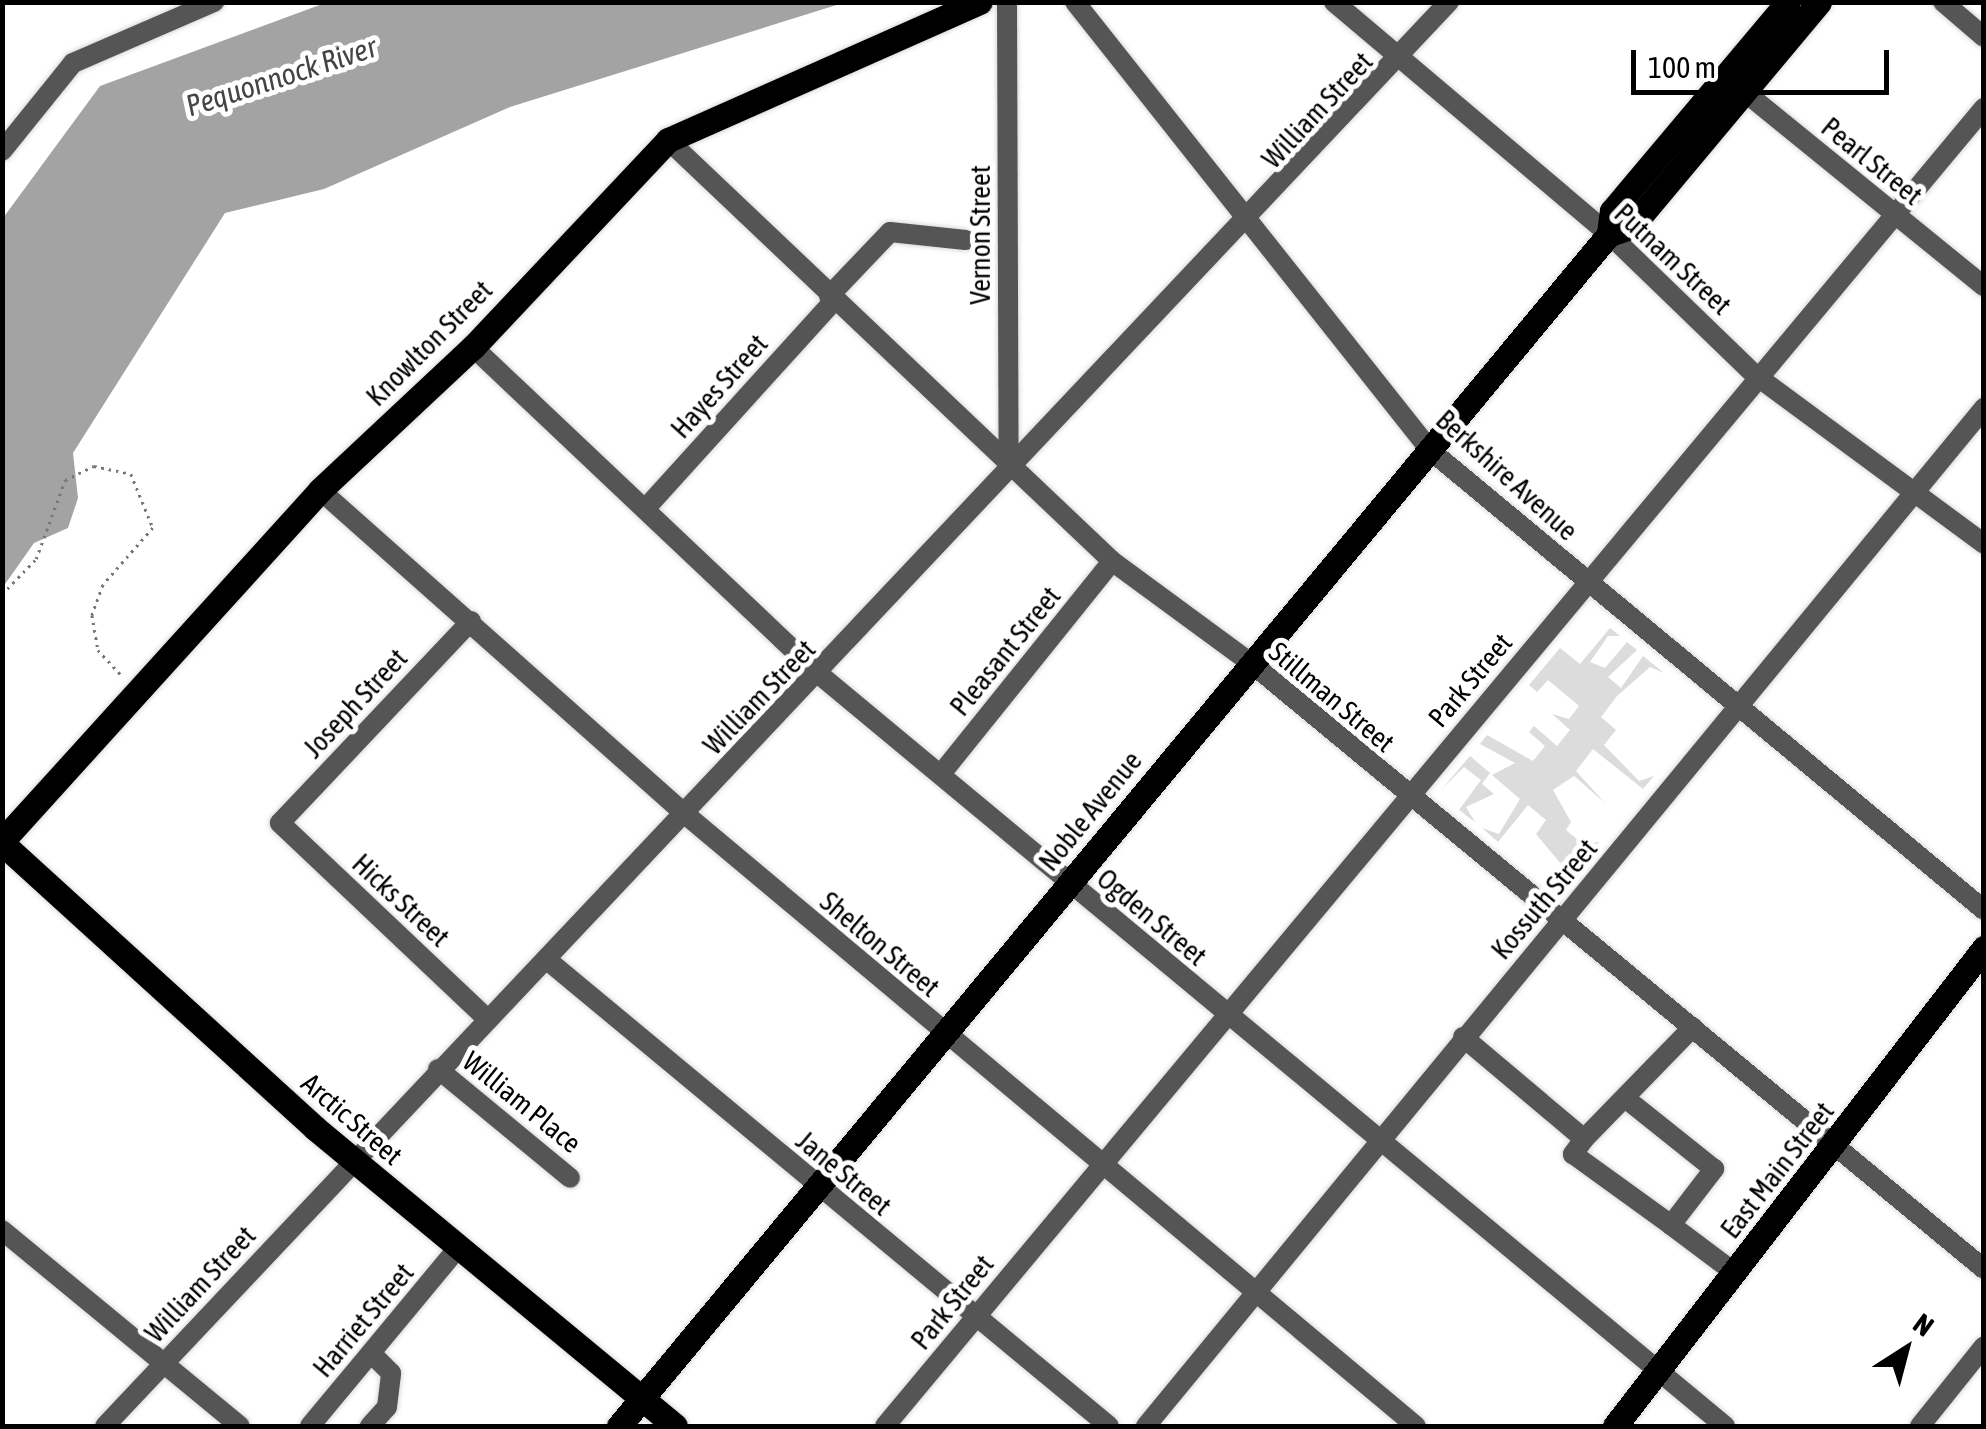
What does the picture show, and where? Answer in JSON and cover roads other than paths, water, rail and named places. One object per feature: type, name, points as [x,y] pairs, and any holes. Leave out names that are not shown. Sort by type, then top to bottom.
[{"type":"main road","name":"Knowlton Street","points":[[2,842],[320,490],[474,347],[668,140],[980,2]]},
{"type":"main road","name":"Noble Avenue","points":[[1736,85],[1788,2]]},
{"type":"main road","name":"Noble Avenue","points":[[618,1426],[947,1036],[1251,663],[1610,234],[1612,211],[1819,2]]},
{"type":"main road","name":"Arctic Street","points":[[2,842],[352,1160],[675,1426]]},
{"type":"main road","name":"East Main Street","points":[[1615,1426],[1984,948]]},
{"type":"street","points":[[2,151],[73,63],[214,2]]},
{"type":"street","name":"Vernon Street","points":[[1006,2],[1009,467]]},
{"type":"street","name":"Berkshire Avenue","points":[[1075,2],[1247,224],[1430,450],[1984,910]]},
{"type":"street","name":"Putnam Street","points":[[1334,2],[1610,234],[1755,375],[1918,490],[1984,544]]},
{"type":"street","name":"William Street","points":[[104,1426],[485,1018],[820,674],[1009,467],[1402,60],[1449,2]]},
{"type":"street","points":[[1943,2],[1984,37]]},
{"type":"street","name":"Pearl Street","points":[[1736,85],[1984,286]]},
{"type":"street","name":"Park Street","points":[[885,1426],[1755,375],[1984,108]]},
{"type":"street","name":"Stillman Street","points":[[668,140],[1112,561],[1251,663],[1408,798],[1694,1027],[1984,1269]]},
{"type":"street","name":"Hayes Street","points":[[646,508],[890,232],[966,240]]},
{"type":"street","name":"Ogden Street","points":[[474,347],[820,674],[1224,1015],[1380,1139],[1725,1426]]},
{"type":"street","name":"Kossuth Street","points":[[1146,1426],[1984,408]]},
{"type":"street","name":"Shelton Street","points":[[320,490],[685,814],[1100,1166],[1416,1426]]},
{"type":"street","name":"Pleasant Street","points":[[941,774],[1112,561]]},
{"type":"street","name":"Joseph Street","points":[[280,823],[471,621]]},
{"type":"street","name":"Hicks Street","points":[[280,823],[485,1018]]},
{"type":"street","name":"Jane Street","points":[[546,959],[1109,1426]]},
{"type":"street","points":[[1694,1027],[1630,1102],[1573,1154],[1735,1273]]},
{"type":"street","points":[[1463,1037],[1584,1140]]},
{"type":"street","name":"William Place","points":[[438,1070],[570,1178]]},
{"type":"street","points":[[1630,1102],[1714,1169],[1671,1225]]},
{"type":"street","points":[[2,1230],[240,1426]]},
{"type":"street","name":"Harriet Street","points":[[311,1426],[458,1248]]},
{"type":"street","points":[[1920,1426],[1984,1346]]},
{"type":"street","points":[[370,1426],[387,1407],[391,1373],[371,1353]]},
{"type":"water","name":"Pequonnock River","points":[[325,3],[843,3],[510,107],[324,189],[225,213],[73,453],[78,498],[68,528],[34,543],[3,587],[3,218],[100,86]]}]
